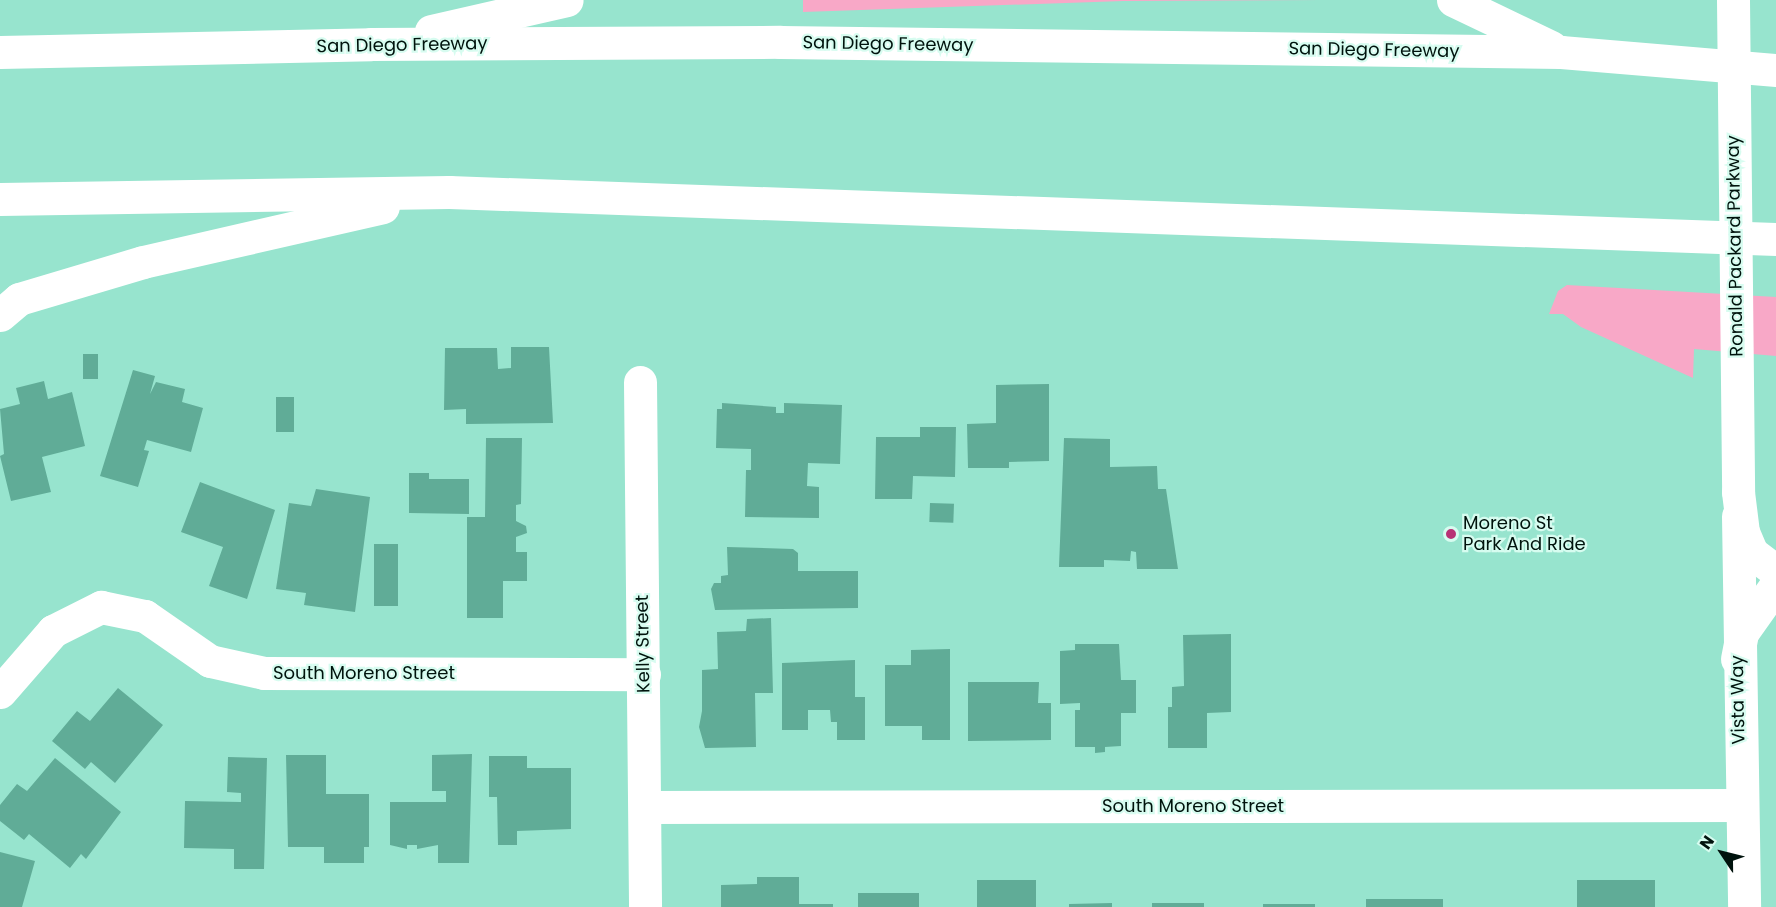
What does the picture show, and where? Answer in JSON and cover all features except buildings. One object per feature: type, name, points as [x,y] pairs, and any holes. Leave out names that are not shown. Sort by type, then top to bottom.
[{"type":"main road","points":[[371,44],[567,0]]},
{"type":"main road","points":[[1453,0],[1560,52]]},
{"type":"main road","name":"Ronald Packard Parkway","points":[[1733,0],[1738,492]]},
{"type":"main road","name":"San Diego Freeway","points":[[0,52],[371,44],[780,42],[1560,52],[1776,70]]},
{"type":"main road","points":[[0,200],[448,192],[1776,238]]},
{"type":"main road","points":[[0,315],[19,299],[143,261],[448,192]]},
{"type":"main road","name":"Kelly Street","points":[[640,382],[645,907]]},
{"type":"main road","points":[[1738,492],[1743,532],[1752,553],[1776,571]]},
{"type":"main road","name":"Vista Way","points":[[1738,492],[1737,658],[1744,907]]},
{"type":"main road","points":[[1737,658],[1742,633],[1776,585]]},
{"type":"main road","name":"South Moreno Street","points":[[0,692],[53,631],[101,607],[145,616],[210,661],[264,673],[644,674]]},
{"type":"main road","name":"South Moreno Street","points":[[645,807],[1741,806]]},
{"type":"shaded area","points":[[803,0],[1321,0],[1123,1],[803,12]]},
{"type":"shaded area","points":[[1567,285],[1776,297],[1776,356],[1694,349],[1693,378],[1581,327],[1563,314],[1549,314],[1558,291]]},
{"type":"place","name":"Moreno St Park And Ride","points":[[1451,534]]}]
